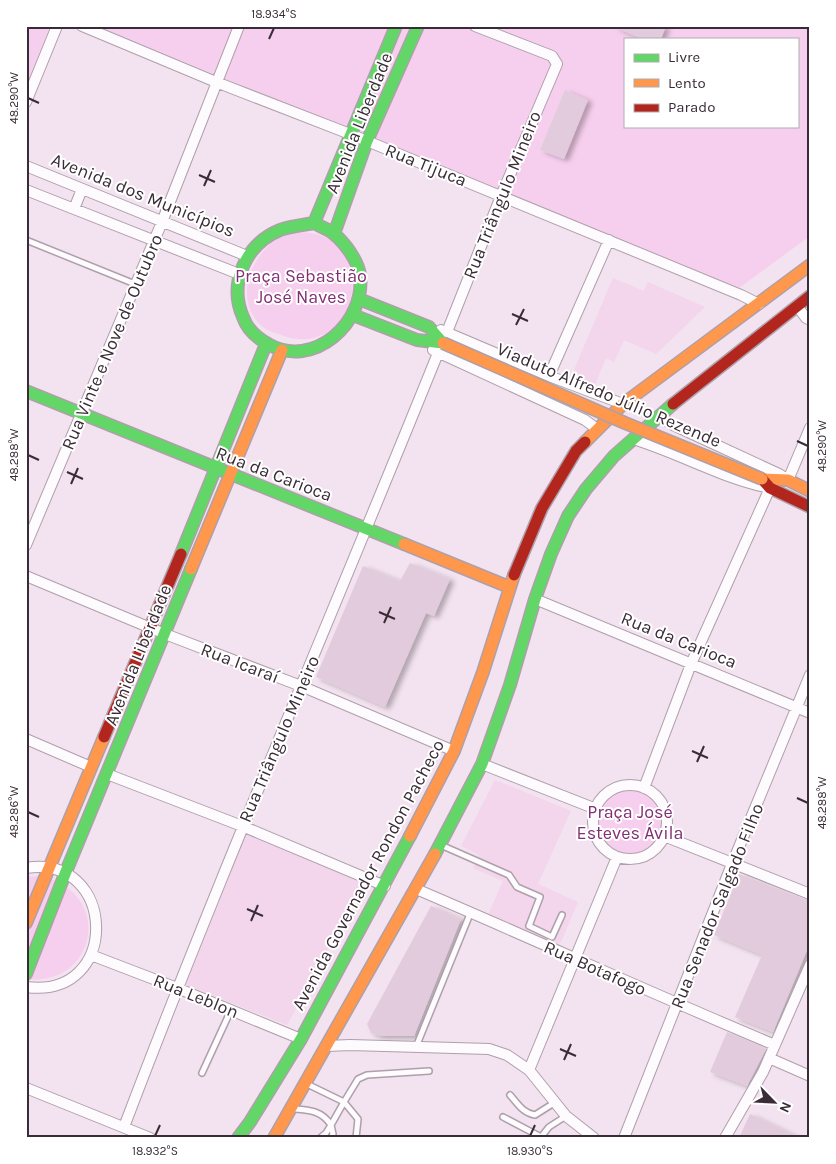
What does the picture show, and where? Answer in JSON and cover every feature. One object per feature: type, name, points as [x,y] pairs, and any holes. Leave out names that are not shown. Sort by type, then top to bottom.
[{"type":"street","points":[[26,102],[57,26]]},
{"type":"street","name":"Rua Tijuca","points":[[82,26],[216,82],[501,196],[759,304]]},
{"type":"street","name":"Rua Vinte e Nove de Outubro","points":[[26,545],[162,222],[239,26]]},
{"type":"street","name":"Avenida Liberdade","points":[[314,223],[396,26]]},
{"type":"street","name":"Avenida Liberdade","points":[[334,234],[367,141],[418,26]]},
{"type":"street","name":"Rua Triângulo Mineiro","points":[[124,1127],[242,826],[367,528],[501,196],[557,64],[552,56],[475,26]]},
{"type":"street","name":"Avenida dos Municípios","points":[[26,166],[247,256]]},
{"type":"street","points":[[74,209],[82,189]]},
{"type":"street","points":[[26,190],[239,274]]},
{"type":"street","points":[[314,223],[334,234],[351,253],[360,275],[359,298],[353,315],[340,334],[328,344],[313,350],[297,352],[282,350],[266,344],[253,334],[244,321],[238,306],[236,290],[239,274],[247,256],[257,245],[280,230],[314,223]]},
{"type":"street","points":[[549,376],[608,240]]},
{"type":"street","name":"Avenida Governador Rondon Pacheco","points":[[238,1138],[250,1122],[301,1039],[385,886],[454,751],[483,672],[509,587],[542,508],[576,451],[623,404],[810,265]]},
{"type":"street","points":[[274,1138],[416,889],[482,764],[510,685],[535,599],[551,554],[568,516],[586,489],[614,456],[659,416],[810,296]]},
{"type":"street","points":[[359,298],[429,327],[443,343],[584,420],[597,429]]},
{"type":"street","points":[[797,306],[806,318],[810,320]]},
{"type":"street","points":[[353,315],[417,340],[443,343],[549,376],[623,404]]},
{"type":"street","name":"Viaduto Alfredo Júlio Rezende","points":[[443,343],[625,423],[762,479]]},
{"type":"street","name":"Avenida Liberdade","points":[[26,924],[216,470],[266,344]]},
{"type":"street","name":"Avenida Liberdade","points":[[26,974],[65,874],[282,350]]},
{"type":"street","points":[[564,410],[571,410],[578,406],[582,395],[576,386]]},
{"type":"street","name":"Rua da Carioca","points":[[26,391],[216,470],[367,528],[509,587]]},
{"type":"street","points":[[659,416],[673,425],[810,490]]},
{"type":"street","points":[[788,480],[810,428]]},
{"type":"street","points":[[686,458],[678,449],[678,441],[682,435],[694,435]]},
{"type":"street","points":[[633,439],[752,484],[770,488],[810,507]]},
{"type":"street","points":[[762,479],[788,480]]},
{"type":"street","points":[[762,479],[770,488]]},
{"type":"street","points":[[644,788],[691,664],[770,488]]},
{"type":"street","name":"Rua Icaraí","points":[[26,576],[150,628],[301,686],[454,751]]},
{"type":"street","name":"Rua da Carioca","points":[[535,599],[810,713]]},
{"type":"street","name":"Rua Senador Salgado Filho","points":[[624,1138],[732,864],[810,675]]},
{"type":"street","points":[[26,740],[91,767]]},
{"type":"street","points":[[482,764],[596,809]]},
{"type":"street","points":[[108,774],[242,826],[385,886]]},
{"type":"street","points":[[621,786],[644,788],[654,794],[664,808],[667,824],[664,836],[659,846],[650,854],[628,860],[617,857],[607,851],[596,837],[593,820],[596,809],[610,791],[621,786]]},
{"type":"street","points":[[664,836],[810,894]]},
{"type":"street","points":[[529,1070],[617,857]]},
{"type":"street","points":[[26,868],[48,868],[65,874],[78,883],[88,895],[95,909],[97,925],[96,940],[91,955],[82,969],[69,980],[54,986],[37,989],[26,987]]},
{"type":"street","name":"Rua Botafogo","points":[[416,889],[470,914],[576,958],[678,1005],[775,1045]]},
{"type":"street","name":"Rua Leblon","points":[[91,955],[301,1039]]},
{"type":"street","points":[[725,1138],[763,1072],[810,965]]},
{"type":"street","points":[[328,1046],[489,1049],[507,1055],[529,1070],[566,1116],[594,1138]]},
{"type":"street","points":[[769,1058],[810,1076]]},
{"type":"street","points":[[26,1088],[150,1138]]},
{"type":"lane","points":[[26,240],[136,285]]},
{"type":"lane","points":[[439,844],[509,875],[518,888],[540,897],[529,926],[552,936],[562,915]]},
{"type":"lane","points":[[416,1047],[470,914]]},
{"type":"lane","points":[[202,1073],[231,1010]]},
{"type":"lane","points":[[320,1138],[326,1133],[358,1079],[367,1075],[429,1071]]},
{"type":"lane","points":[[306,1084],[344,1102],[358,1119],[356,1138]]},
{"type":"lane","points":[[510,1094],[523,1111],[529,1114],[536,1115],[554,1103]]},
{"type":"lane","points":[[292,1108],[317,1112],[327,1118],[331,1125],[332,1138]]},
{"type":"lane","points":[[503,1117],[541,1137],[549,1127],[566,1116]]},
{"type":"shaded area","points":[[613,278],[644,291],[648,282],[705,307],[656,354],[624,340],[614,362],[606,358],[594,387],[571,377]]},
{"type":"shaded area","points":[[495,780],[571,811],[538,884],[578,902],[561,942],[556,945],[488,915],[503,881],[473,868],[479,855],[461,846]]},
{"type":"shaded area","points":[[246,833],[364,884],[287,1025],[184,984]]},
{"type":"green space","points":[[26,26],[50,26],[26,88]]},
{"type":"green space","points":[[95,26],[810,26],[810,236],[739,288]]},
{"type":"green space","name":"Praça Sebastião José Naves","points":[[291,232],[312,233],[327,238],[334,243],[351,268],[353,284],[346,312],[338,323],[327,332],[314,338],[300,339],[284,336],[265,329],[255,319],[247,299],[249,278],[258,258],[277,239]]},
{"type":"green space","name":"Praça José Esteves Ávila","points":[[630,785],[644,788],[656,796],[664,808],[667,822],[664,836],[656,848],[644,856],[630,859],[616,856],[604,848],[596,836],[593,822],[596,808],[604,796],[616,788]]},
{"type":"green space","points":[[40,876],[64,885],[79,900],[87,918],[88,936],[81,954],[69,969],[50,978],[26,979],[26,877]]},
{"type":"building","points":[[612,26],[666,26],[661,38],[640,38]]},
{"type":"building","points":[[565,90],[588,100],[564,159],[540,150]]},
{"type":"building","points":[[410,563],[450,579],[434,616],[426,613],[385,707],[316,677],[363,566],[400,581]]},
{"type":"building","points":[[739,874],[810,901],[810,943],[773,1032],[735,1017],[762,955],[714,935]]},
{"type":"building","points":[[431,906],[461,919],[414,1036],[380,1036],[371,1033],[367,1024]]},
{"type":"building","points":[[727,1032],[766,1049],[747,1086],[710,1072]]},
{"type":"building","points":[[750,1114],[799,1138],[739,1138]]},
{"type":"traffic: fast","points":[[314,223],[396,26]]},
{"type":"traffic: fast","points":[[334,234],[367,141],[418,26]]},
{"type":"traffic: fast","points":[[314,223],[334,234],[350,253],[359,270],[360,293],[354,310],[345,325],[333,337],[318,346],[302,351],[285,350],[264,342],[247,325],[239,304],[239,278],[249,255],[268,236],[280,230],[314,223]]},
{"type":"traffic: fast","points":[[359,299],[429,327],[443,343]]},
{"type":"traffic: fast","points":[[353,315],[417,340],[443,343]]},
{"type":"traffic: fast","points":[[181,554],[266,344]]},
{"type":"traffic: fast","points":[[26,391],[404,544]]},
{"type":"traffic: fast","points":[[435,854],[482,764],[510,685],[535,599],[551,554],[568,516],[586,489],[614,456],[673,404]]},
{"type":"traffic: fast","points":[[26,974],[65,874],[191,569]]},
{"type":"traffic: fast","points":[[238,1138],[250,1122],[301,1039],[410,836]]},
{"type":"traffic: slow","points":[[585,442],[623,404],[810,265]]},
{"type":"traffic: slow","points":[[443,343],[625,423],[762,479]]},
{"type":"traffic: slow","points":[[191,569],[282,350]]},
{"type":"traffic: slow","points":[[762,479],[788,480],[810,491]]},
{"type":"traffic: slow","points":[[404,544],[509,587]]},
{"type":"traffic: slow","points":[[410,836],[454,751],[483,672],[514,575]]},
{"type":"traffic: slow","points":[[26,923],[104,737]]},
{"type":"traffic: slow","points":[[274,1138],[435,854]]},
{"type":"traffic: jam","points":[[673,404],[810,296]]},
{"type":"traffic: jam","points":[[514,575],[542,508],[576,451],[585,442]]},
{"type":"traffic: jam","points":[[762,479],[770,488],[810,507]]},
{"type":"traffic: jam","points":[[104,737],[181,554]]}]
